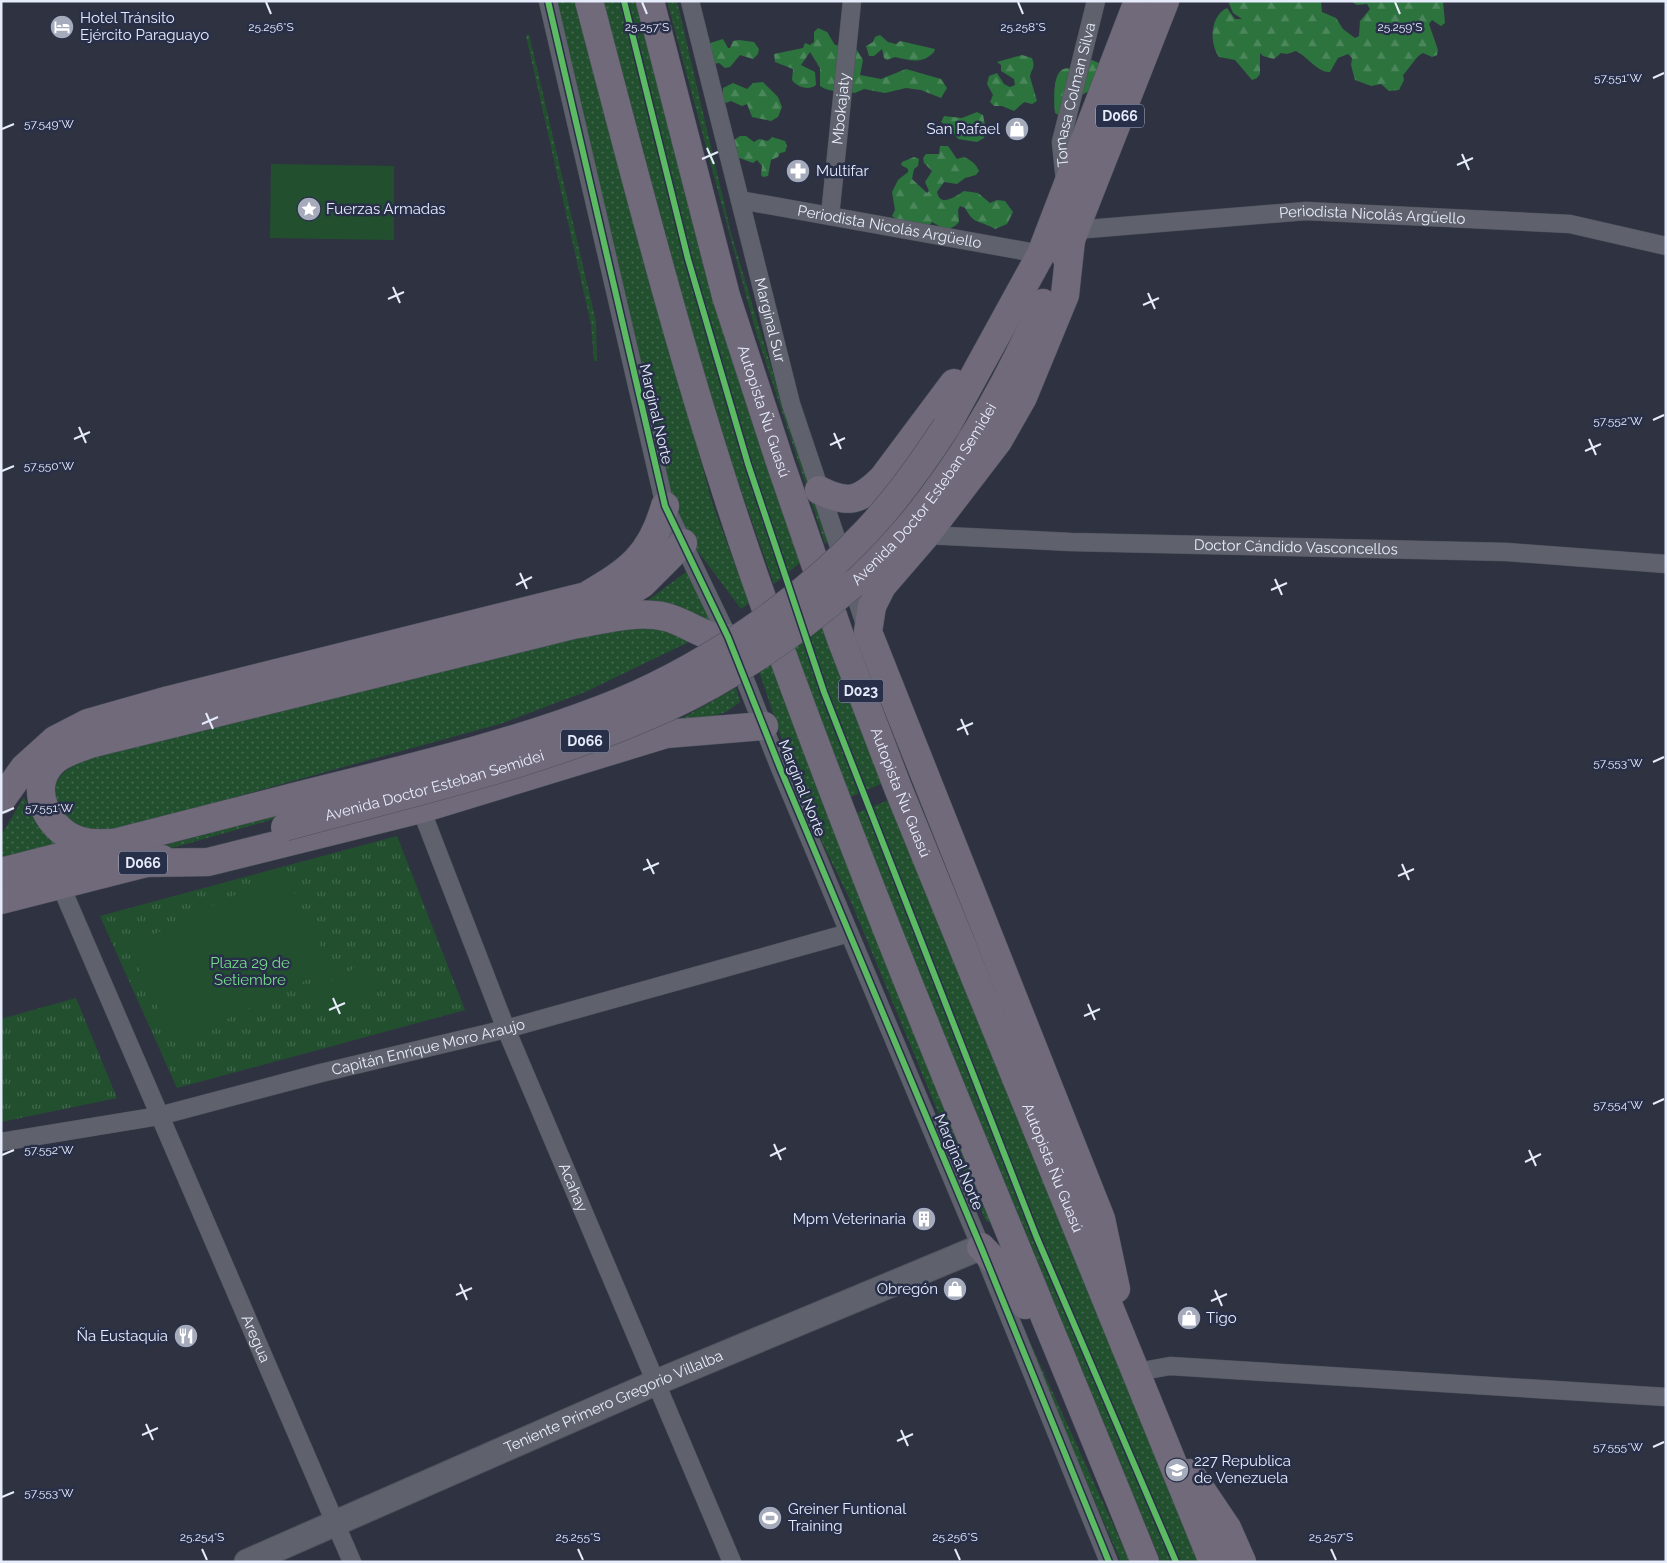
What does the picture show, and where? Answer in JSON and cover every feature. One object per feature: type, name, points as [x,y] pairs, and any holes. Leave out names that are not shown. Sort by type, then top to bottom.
[{"type":"highway","points":[[589,1],[672,315],[754,576],[887,932],[1145,1562]]},
{"type":"highway","name":"Autopista Ñu Guasú","points":[[650,1],[726,296],[780,462],[841,639],[898,788],[1213,1562]]},
{"type":"highway","name":"Avenida Doctor Esteban Semidei","points":[[1,872],[278,801],[550,728],[604,708],[700,662],[801,592],[838,560],[891,504],[946,427],[1040,256],[1138,1]]},
{"type":"highway","name":"Avenida Doctor Esteban Semidei","points":[[1,900],[285,828],[556,751],[613,731],[716,682],[752,660],[808,620],[853,584],[915,519],[969,444],[1034,323],[1073,235],[1165,1]]},
{"type":"highway","points":[[1073,235],[1065,295],[1024,397],[998,441],[926,535],[882,586],[872,606],[868,632],[1101,1220],[1134,1366]]},
{"type":"highway","points":[[819,490],[841,500],[855,498],[870,491],[883,478],[949,391],[1004,295],[1040,256]]},
{"type":"highway","points":[[1,800],[24,768],[55,740],[88,723],[169,700],[586,596],[634,564],[653,540],[665,506]]},
{"type":"highway","points":[[573,626],[622,599],[642,584],[682,543]]},
{"type":"highway","points":[[115,843],[84,842],[60,829],[48,818],[42,802],[41,784],[56,760],[90,744],[573,626],[635,614],[666,617],[714,638],[728,638]]},
{"type":"highway","points":[[144,863],[208,862],[421,809],[666,734],[764,726]]},
{"type":"highway","points":[[981,1247],[1014,1281],[1133,1532]]},
{"type":"highway","points":[[1160,1428],[1227,1528],[1242,1562]]},
{"type":"street","name":"Marginal Norte","points":[[548,1],[665,506],[728,638],[981,1247],[1109,1562]]},
{"type":"street","name":"Marginal Sur","points":[[690,1],[791,404],[868,632]]},
{"type":"street","name":"Mbokajaty","points":[[830,216],[852,1]]},
{"type":"street","name":"Tomasa Colman Silva","points":[[1065,191],[1061,142],[1096,1]]},
{"type":"street","name":"Periodista Nicolás Argüello","points":[[740,200],[1040,256]]},
{"type":"street","name":"Periodista Nicolás Argüello","points":[[1073,235],[1306,211],[1570,224],[1666,246]]},
{"type":"street","name":"Doctor Cándido Vasconcellos","points":[[926,535],[1071,542],[1507,552],[1666,564]]},
{"type":"street","name":"Acahay","points":[[421,809],[506,1029],[732,1562]]},
{"type":"street","name":"Aregua","points":[[60,884],[352,1562]]},
{"type":"street","name":"Capitán Enrique Moro Araujo","points":[[1,1142],[159,1116],[334,1070],[506,1029],[849,933]]},
{"type":"street","name":"Teniente Primero Gregorio Villalba","points":[[247,1562],[657,1382],[981,1247]]},
{"type":"street","points":[[1134,1366],[1170,1366],[1666,1397]]},
{"type":"green space","points":[[557,1],[577,1],[712,502],[749,603],[741,609],[691,542],[669,491]]},
{"type":"green space","points":[[603,1],[636,1],[671,137],[801,562],[774,584],[736,476],[693,336]]},
{"type":"green space","points":[[667,1],[677,1],[731,233],[784,410],[828,541],[825,544],[755,329]]},
{"type":"green space","points":[[1228,1],[1321,1],[1322,12],[1336,18],[1343,29],[1355,38],[1359,36],[1360,21],[1370,9],[1367,4],[1357,5],[1351,1],[1443,1],[1445,23],[1441,26],[1432,20],[1429,24],[1438,50],[1437,55],[1432,57],[1423,53],[1418,57],[1403,75],[1404,80],[1399,90],[1389,91],[1381,84],[1371,86],[1355,80],[1351,65],[1352,58],[1348,54],[1338,58],[1330,72],[1326,72],[1296,51],[1287,54],[1281,53],[1274,59],[1263,56],[1260,53],[1260,74],[1252,80],[1235,60],[1219,57],[1214,45],[1214,23],[1221,12],[1227,8],[1235,19],[1242,19],[1233,13]]},
{"type":"green space","points":[[818,28],[827,32],[835,45],[855,47],[863,60],[860,75],[881,79],[906,69],[941,79],[947,88],[941,98],[921,90],[906,88],[885,93],[864,89],[855,93],[829,90],[820,86],[820,68],[810,52],[801,65],[815,72],[816,85],[810,88],[800,86],[792,80],[793,69],[775,62],[774,54],[803,48],[805,43],[810,45],[814,42],[814,32]]},
{"type":"green space","points":[[529,34],[596,322],[597,361],[594,361],[591,324],[526,36]]},
{"type":"green space","points":[[880,35],[888,42],[896,44],[900,41],[935,49],[925,59],[915,61],[895,57],[887,60],[884,58],[882,49],[874,56],[869,56],[866,46],[873,42],[875,37]]},
{"type":"green space","points":[[723,39],[728,48],[730,48],[733,41],[754,42],[759,49],[758,54],[753,59],[740,55],[730,67],[725,68],[719,63],[714,64],[710,43]]},
{"type":"green space","points":[[1022,55],[1032,58],[1033,61],[1030,77],[1037,101],[1032,104],[1024,102],[1014,111],[1002,106],[994,106],[990,102],[993,95],[987,84],[989,76],[997,73],[1004,84],[1010,87],[1015,85],[1014,79],[1001,71],[1001,65],[997,62]]},
{"type":"green space","points":[[1092,60],[1101,64],[1089,91],[1080,96],[1060,116],[1055,113],[1055,84],[1060,72]]},
{"type":"green space","points":[[763,82],[778,97],[782,107],[778,117],[771,121],[752,117],[747,104],[742,106],[731,101],[726,103],[722,99],[723,88],[733,83],[747,89],[753,83]]},
{"type":"green space","points":[[977,112],[983,115],[986,130],[984,138],[977,142],[958,139],[950,128],[941,122],[944,116],[962,118]]},
{"type":"green space","points":[[740,136],[746,136],[754,142],[759,139],[768,141],[772,137],[785,141],[787,146],[785,152],[780,153],[778,157],[771,160],[768,176],[763,177],[761,175],[762,166],[757,160],[753,163],[734,156],[734,140]]},
{"type":"green space","points":[[940,146],[948,146],[957,159],[967,158],[975,164],[979,171],[976,175],[965,178],[957,184],[944,182],[937,192],[939,197],[945,200],[957,196],[964,191],[978,193],[990,203],[997,200],[1005,201],[1013,212],[1007,224],[995,229],[974,220],[965,208],[960,206],[958,210],[959,222],[946,230],[932,222],[928,227],[896,219],[892,216],[895,210],[892,192],[898,180],[908,172],[908,169],[901,165],[902,162],[914,157],[919,159],[912,179],[927,193],[929,191],[925,182],[932,171],[924,163],[923,158],[926,154],[939,154]]},
{"type":"green space","points":[[271,164],[394,166],[394,240],[270,238]]},
{"type":"green space","points":[[686,572],[688,573],[719,626],[643,604]]},
{"type":"green space","points":[[649,624],[695,639],[585,692],[503,723],[119,829],[93,832],[62,819],[52,790],[59,778],[67,770],[91,758],[603,629]]},
{"type":"green space","points":[[824,625],[883,783],[848,798],[793,649]]},
{"type":"green space","points":[[770,661],[993,1223],[986,1221],[950,1141],[852,904],[821,840],[787,755],[758,668]]},
{"type":"green space","points":[[736,688],[740,702],[726,712],[591,752],[684,717]]},
{"type":"green space","points":[[24,797],[37,826],[62,843],[1,860],[1,836]]},
{"type":"green space","points":[[889,800],[1202,1562],[1161,1562],[854,814]]},
{"type":"green space","points":[[320,804],[321,806],[129,860],[128,855]]},
{"type":"green space","name":"Plaza 29 de Setiembre","points":[[397,836],[465,1010],[177,1088],[100,916]]},
{"type":"green space","points":[[284,871],[331,968],[176,1044],[128,947]]},
{"type":"green space","points":[[362,964],[377,991],[326,1019],[312,992]]},
{"type":"green space","points":[[76,998],[117,1098],[1,1122],[1,1019]]},
{"type":"green space","points":[[1002,1285],[1004,1285],[1130,1562],[1121,1562]]},
{"type":"cycle path","points":[[548,1],[665,506],[728,637],[780,768],[981,1247],[1109,1562]]},
{"type":"cycle path","points":[[624,1],[688,259],[748,464],[824,692],[1037,1238],[1176,1562]]},
{"type":"place","name":"Hotel Tránsito Ejército Paraguayo","points":[[62,27]]},
{"type":"place","name":"San Rafael","points":[[1017,129]]},
{"type":"place","name":"Multifar","points":[[798,171]]},
{"type":"place","name":"Fuerzas Armadas","points":[[309,209]]},
{"type":"place","name":"Mpm Veterinaria","points":[[924,1219]]},
{"type":"place","name":"Obregón","points":[[955,1289]]},
{"type":"place","name":"Tigo","points":[[1189,1318]]},
{"type":"place","name":"Ña Eustaquia","points":[[186,1336]]},
{"type":"place","name":"227 Republica de Venezuela","points":[[1177,1470]]},
{"type":"place","name":"Greiner Funtional Training","points":[[770,1518]]}]
